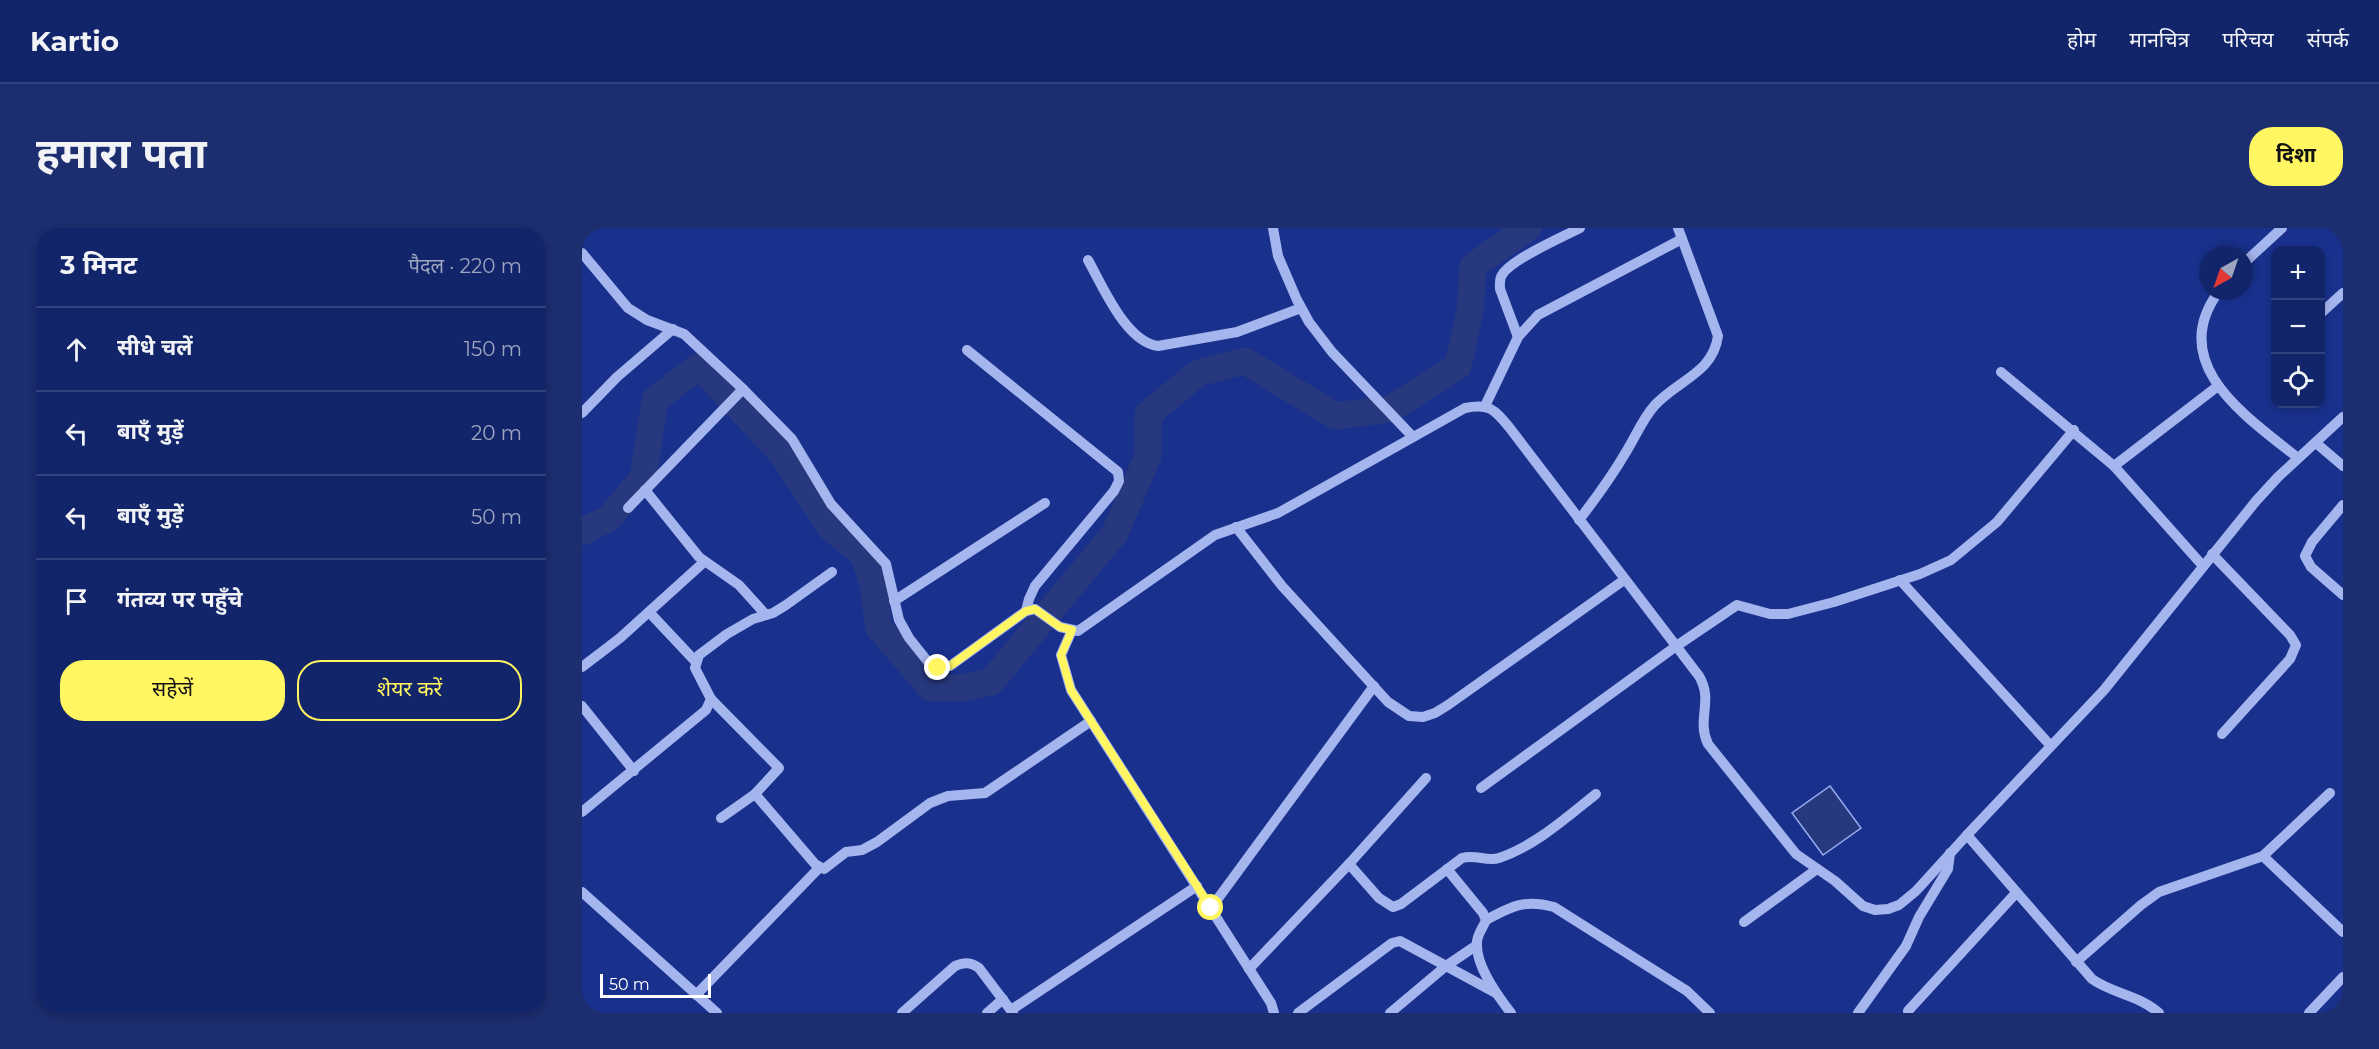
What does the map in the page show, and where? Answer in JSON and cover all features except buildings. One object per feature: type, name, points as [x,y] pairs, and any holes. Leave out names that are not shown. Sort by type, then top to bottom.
[{"type":"street","points":[[1273,228],[1278,256],[1301,308],[1320,338],[1413,437]]},
{"type":"street","points":[[1518,337],[1500,289],[1499,280],[1502,274],[1512,264],[1580,228]]},
{"type":"street","points":[[2253,255],[2282,228]]},
{"type":"street","points":[[1485,406],[1518,337],[1538,315],[1680,233],[1718,336],[1717,349],[1703,368],[1654,406],[1605,486],[1579,520]]},
{"type":"street","points":[[582,253],[628,308],[647,320],[684,334],[792,440],[831,504],[886,564],[899,620],[909,638],[929,663],[938,668],[950,666],[1031,610]]},
{"type":"street","points":[[1088,260],[1128,327],[1142,341],[1150,345],[1158,346],[1219,337],[1251,328],[1301,308]]},
{"type":"street","points":[[2325,309],[2343,293]]},
{"type":"street","points":[[2214,300],[2205,314],[2201,330],[2201,345],[2206,363],[2218,386],[2235,407],[2298,458]]},
{"type":"street","points":[[582,413],[617,377],[673,329]]},
{"type":"street","points":[[967,350],[1118,472],[1119,481],[1114,491],[1035,586],[1029,598],[1031,610]]},
{"type":"street","points":[[2001,372],[2074,430],[2114,466],[2203,567]]},
{"type":"street","points":[[2114,466],[2218,386]]},
{"type":"street","points":[[628,508],[741,391]]},
{"type":"street","points":[[1031,610],[1060,627],[1078,631],[1215,535],[1278,513],[1466,408],[1485,406],[1493,410],[1502,420],[1704,686],[1706,704],[1702,726],[1708,744],[1796,854],[1835,881],[1863,906],[1875,910],[1888,909],[1916,891],[2104,690],[2256,501],[2343,417]]},
{"type":"street","points":[[1481,788],[1675,647],[1737,605],[1770,614],[1788,614],[1834,602],[1951,561],[1997,522],[2074,430]]},
{"type":"street","points":[[2316,442],[2343,466]]},
{"type":"street","points":[[645,490],[704,562],[740,585],[766,615]]},
{"type":"street","points":[[894,601],[1045,503]]},
{"type":"street","points":[[2343,506],[2312,542],[2305,556],[2311,567],[2343,596]]},
{"type":"street","points":[[1236,527],[1282,586],[1388,702],[1409,716],[1423,717],[1435,713],[1624,580]]},
{"type":"street","points":[[2212,554],[2290,635],[2295,645],[2290,659],[2222,734]]},
{"type":"street","points":[[582,667],[649,612],[704,562]]},
{"type":"street","points":[[721,818],[755,794],[779,768],[711,699],[695,668],[699,655],[727,634],[753,619],[786,605],[832,572]]},
{"type":"street","points":[[1900,580],[2050,746]]},
{"type":"street","points":[[649,612],[696,662]]},
{"type":"street","points":[[1072,630],[1061,655],[1071,690],[1211,908],[1274,1013]]},
{"type":"street","points":[[1211,908],[1374,686]]},
{"type":"street","points":[[582,812],[706,710],[711,699]]},
{"type":"street","points":[[582,706],[634,771]]},
{"type":"street","points":[[696,995],[819,868],[828,867],[846,852],[868,848],[930,803],[941,798],[986,793],[1091,721]]},
{"type":"street","points":[[1249,969],[1349,864],[1426,778]]},
{"type":"street","points":[[2076,962],[2159,892],[2263,856],[2330,792]]},
{"type":"street","points":[[755,794],[819,868]]},
{"type":"street","points":[[1349,864],[1379,898],[1393,906],[1401,904],[1462,858],[1472,855],[1492,860],[1524,846],[1558,825],[1596,794]]},
{"type":"street","points":[[1966,835],[2092,979],[2104,988],[2148,1003],[2159,1013]]},
{"type":"street","points":[[1858,1013],[1906,946],[1919,916],[1948,869],[1950,853]]},
{"type":"street","points":[[2263,856],[2343,932]]},
{"type":"street","points":[[1447,868],[1483,913],[1486,920]]},
{"type":"street","points":[[1744,922],[1817,869]]},
{"type":"street","points":[[902,1013],[955,966],[964,962],[972,963],[979,968],[1012,1011],[1197,886]]},
{"type":"street","points":[[582,892],[717,1013]]},
{"type":"street","points":[[1908,1011],[2016,893]]},
{"type":"street","points":[[1511,1013],[1487,980],[1477,940],[1486,920],[1522,903],[1532,903],[1554,907],[1688,991],[1710,1013]]},
{"type":"street","points":[[1298,1013],[1392,943],[1400,941],[1496,993]]},
{"type":"street","points":[[1390,1013],[1446,966],[1477,945]]},
{"type":"street","points":[[2309,1013],[2343,977]]},
{"type":"street","points":[[987,1013],[1003,999]]},
{"type":"water","points":[[1830,786],[1861,828],[1823,855],[1792,813]]},
{"type":"waterway","points":[[582,532],[609,518],[643,478],[655,400],[699,366],[781,452],[831,528],[863,554],[873,583],[879,628],[931,688],[961,688],[991,682],[1115,533],[1148,456],[1148,414],[1198,373],[1245,361],[1335,416],[1390,409],[1458,366],[1470,311],[1473,266],[1528,228]]},
{"type":"route","points":[[938,668],[950,666],[1026,611],[1035,609],[1060,627],[1072,630],[1061,655],[1071,690],[1211,908]]}]
